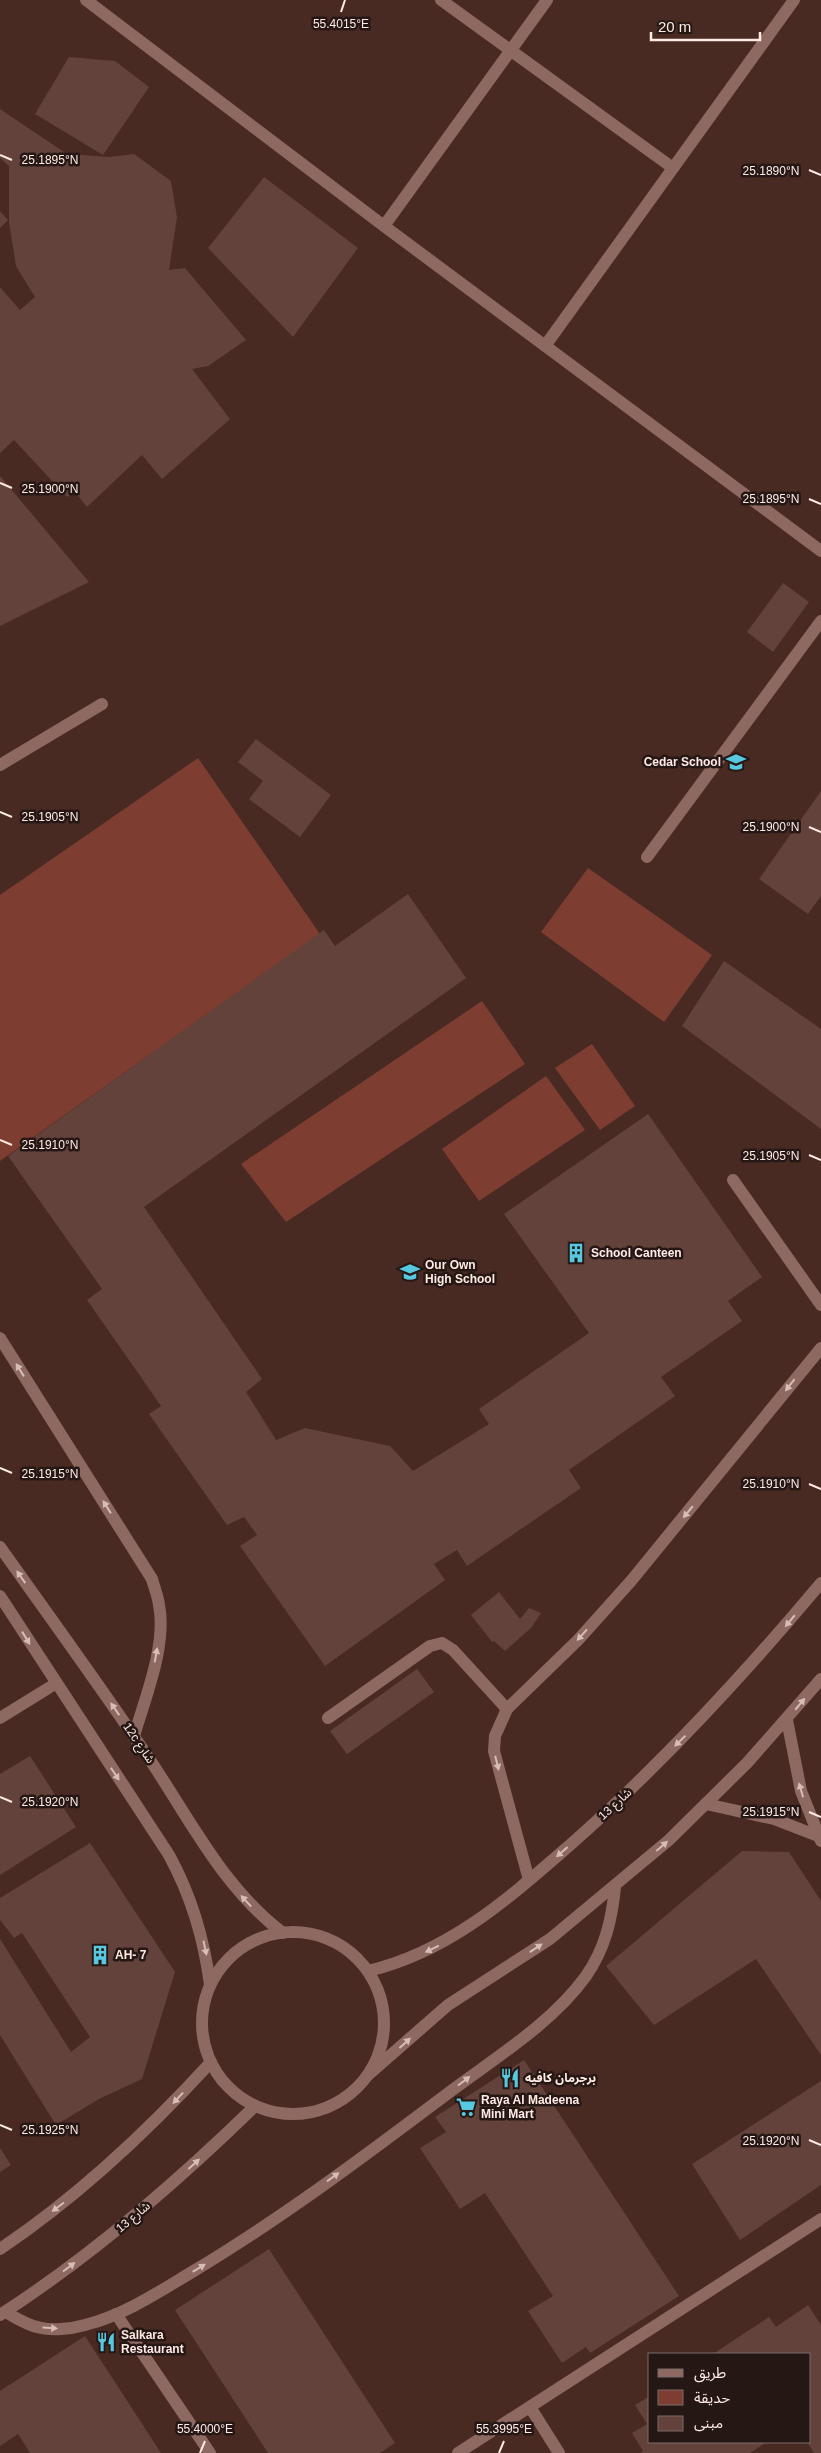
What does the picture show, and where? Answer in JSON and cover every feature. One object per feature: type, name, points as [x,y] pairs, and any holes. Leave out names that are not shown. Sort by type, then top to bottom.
[{"type":"street","points":[[86,0],[384,226],[821,551]]},
{"type":"street","points":[[441,0],[673,168]]},
{"type":"street","points":[[384,226],[547,0]]},
{"type":"street","points":[[545,346],[794,0]]},
{"type":"street","points":[[647,857],[821,621]]},
{"type":"street","points":[[0,765],[102,704]]},
{"type":"street","points":[[734,1180],[821,1305]]},
{"type":"street","points":[[0,1338],[152,1579],[160,1606],[160,1634],[154,1665],[134,1736]]},
{"type":"street","points":[[530,1880],[494,1751],[495,1736],[507,1709],[578,1640],[631,1581],[821,1348]]},
{"type":"street","name":"12c شارع","points":[[0,1547],[134,1736],[226,1877],[244,1900],[283,1933]]},
{"type":"street","name":"شارع 13","points":[[368,1971],[410,1959],[454,1937],[530,1880],[612,1808],[690,1731],[764,1650],[821,1583]]},
{"type":"street","points":[[0,1596],[169,1855],[181,1878],[200,1927],[210,1985]]},
{"type":"street","points":[[328,1718],[430,1646],[442,1643],[453,1650],[507,1709]]},
{"type":"street","points":[[368,2075],[383,2042],[385,2023],[377,1987],[368,1971],[355,1957],[339,1945],[321,1937],[302,1933],[283,1933],[268,1936],[240,1950],[228,1960],[210,1985],[203,2004],[201,2024],[204,2044],[211,2062],[227,2085],[237,2095],[255,2106],[276,2113],[296,2114],[317,2111],[337,2104],[349,2096],[368,2075],[448,2006],[550,1939],[615,1887],[706,1804],[786,1720],[821,1679]]},
{"type":"street","points":[[0,1718],[56,1684]]},
{"type":"street","points":[[786,1720],[801,1791],[819,1839]]},
{"type":"street","points":[[706,1804],[767,1817],[819,1839]]},
{"type":"street","points":[[3,2314],[37,2328],[60,2329],[83,2326],[116,2314],[160,2292],[275,2218],[390,2136],[527,2034],[571,1994],[590,1969],[607,1934],[613,1912],[615,1887]]},
{"type":"street","points":[[0,2249],[103,2171],[176,2100],[211,2062]]},
{"type":"street","name":"شارع 13","points":[[3,2314],[114,2233],[208,2152],[255,2106]]},
{"type":"street","points":[[458,2453],[821,2220]]},
{"type":"street","points":[[116,2314],[210,2453]]},
{"type":"street","points":[[530,2407],[559,2453]]},
{"type":"green space","points":[[198,758],[320,934],[0,1161],[0,895]]},
{"type":"green space","points":[[588,868],[712,955],[664,1022],[541,932]]},
{"type":"green space","points":[[482,1001],[525,1064],[286,1222],[241,1164]]},
{"type":"green space","points":[[592,1044],[635,1106],[600,1130],[555,1068]]},
{"type":"green space","points":[[546,1076],[585,1130],[479,1201],[442,1149]]},
{"type":"building","points":[[69,57],[115,61],[149,87],[103,155],[35,114]]},
{"type":"building","points":[[0,109],[67,154],[110,157],[134,154],[171,181],[177,217],[169,270],[185,268],[246,340],[208,366],[192,369],[230,419],[162,479],[142,455],[87,507],[75,492],[67,497],[14,440],[0,453],[0,287],[20,310],[35,297],[16,266],[9,222],[9,166],[0,158]]},
{"type":"building","points":[[264,177],[358,248],[293,337],[208,248]]},
{"type":"building","points":[[0,211],[8,220],[0,228]]},
{"type":"building","points":[[0,476],[89,582],[0,626]]},
{"type":"building","points":[[783,583],[809,602],[773,652],[747,632]]},
{"type":"building","points":[[256,739],[331,795],[300,837],[249,799],[263,781],[238,762]]},
{"type":"building","points":[[821,791],[821,896],[808,914],[759,879]]},
{"type":"building","points":[[408,894],[466,978],[144,1207],[262,1379],[246,1392],[276,1440],[305,1428],[390,1446],[413,1471],[489,1424],[479,1409],[589,1333],[504,1214],[648,1114],[762,1277],[728,1301],[742,1321],[661,1377],[675,1396],[569,1470],[581,1488],[467,1566],[457,1550],[434,1564],[445,1580],[325,1666],[240,1546],[257,1535],[244,1517],[227,1525],[149,1414],[161,1406],[87,1300],[102,1289],[8,1156],[324,930],[335,946]]},
{"type":"building","points":[[724,961],[821,1029],[821,1129],[682,1026]]},
{"type":"building","points":[[499,1592],[520,1619],[529,1608],[541,1613],[531,1628],[505,1651],[494,1641],[492,1642],[471,1615]]},
{"type":"building","points":[[417,1669],[434,1692],[347,1754],[330,1731]]},
{"type":"building","points":[[30,1756],[76,1827],[0,1875],[0,1774]]},
{"type":"building","name":"AH- 7","points":[[90,1843],[175,1972],[142,2079],[99,2099],[56,2125],[0,2035],[0,1939],[71,2052],[90,2037],[22,1933],[14,1938],[0,1920],[0,1898]]},
{"type":"building","points":[[742,1851],[789,1852],[821,1901],[821,2055],[756,1959],[654,2025],[606,1966]]},
{"type":"building","points":[[524,2060],[679,2296],[590,2353],[586,2347],[562,2363],[528,2311],[553,2296],[485,2193],[460,2209],[420,2148],[446,2132],[435,2117]]},
{"type":"building","points":[[821,2081],[821,2185],[740,2240],[692,2164]]},
{"type":"building","points":[[0,2148],[11,2165],[0,2172]]},
{"type":"building","points":[[269,2249],[395,2443],[380,2453],[268,2453],[175,2310]]},
{"type":"building","points":[[808,2305],[821,2325],[821,2453],[814,2453],[808,2443],[811,2443],[811,2353],[715,2353],[769,2317],[776,2327]]},
{"type":"building","points":[[85,2336],[161,2453],[30,2453],[18,2434],[0,2446],[0,2391]]},
{"type":"building","points":[[648,2397],[648,2443],[765,2443],[750,2453],[640,2453],[643,2451],[632,2433],[647,2424],[635,2405]]},
{"type":"place","name":"Cedar School","points":[[736,762]]},
{"type":"place","name":"School Canteen","points":[[576,1253]]},
{"type":"place","name":"Our Own High School","points":[[410,1272]]},
{"type":"place","name":"AH- 7","points":[[100,1955]]},
{"type":"place","name":"برجرمان كافيه","points":[[510,2078]]},
{"type":"place","name":"Raya Al Madeena Mini Mart","points":[[466,2107]]},
{"type":"place","name":"Salkara Restaurant","points":[[106,2342]]}]
